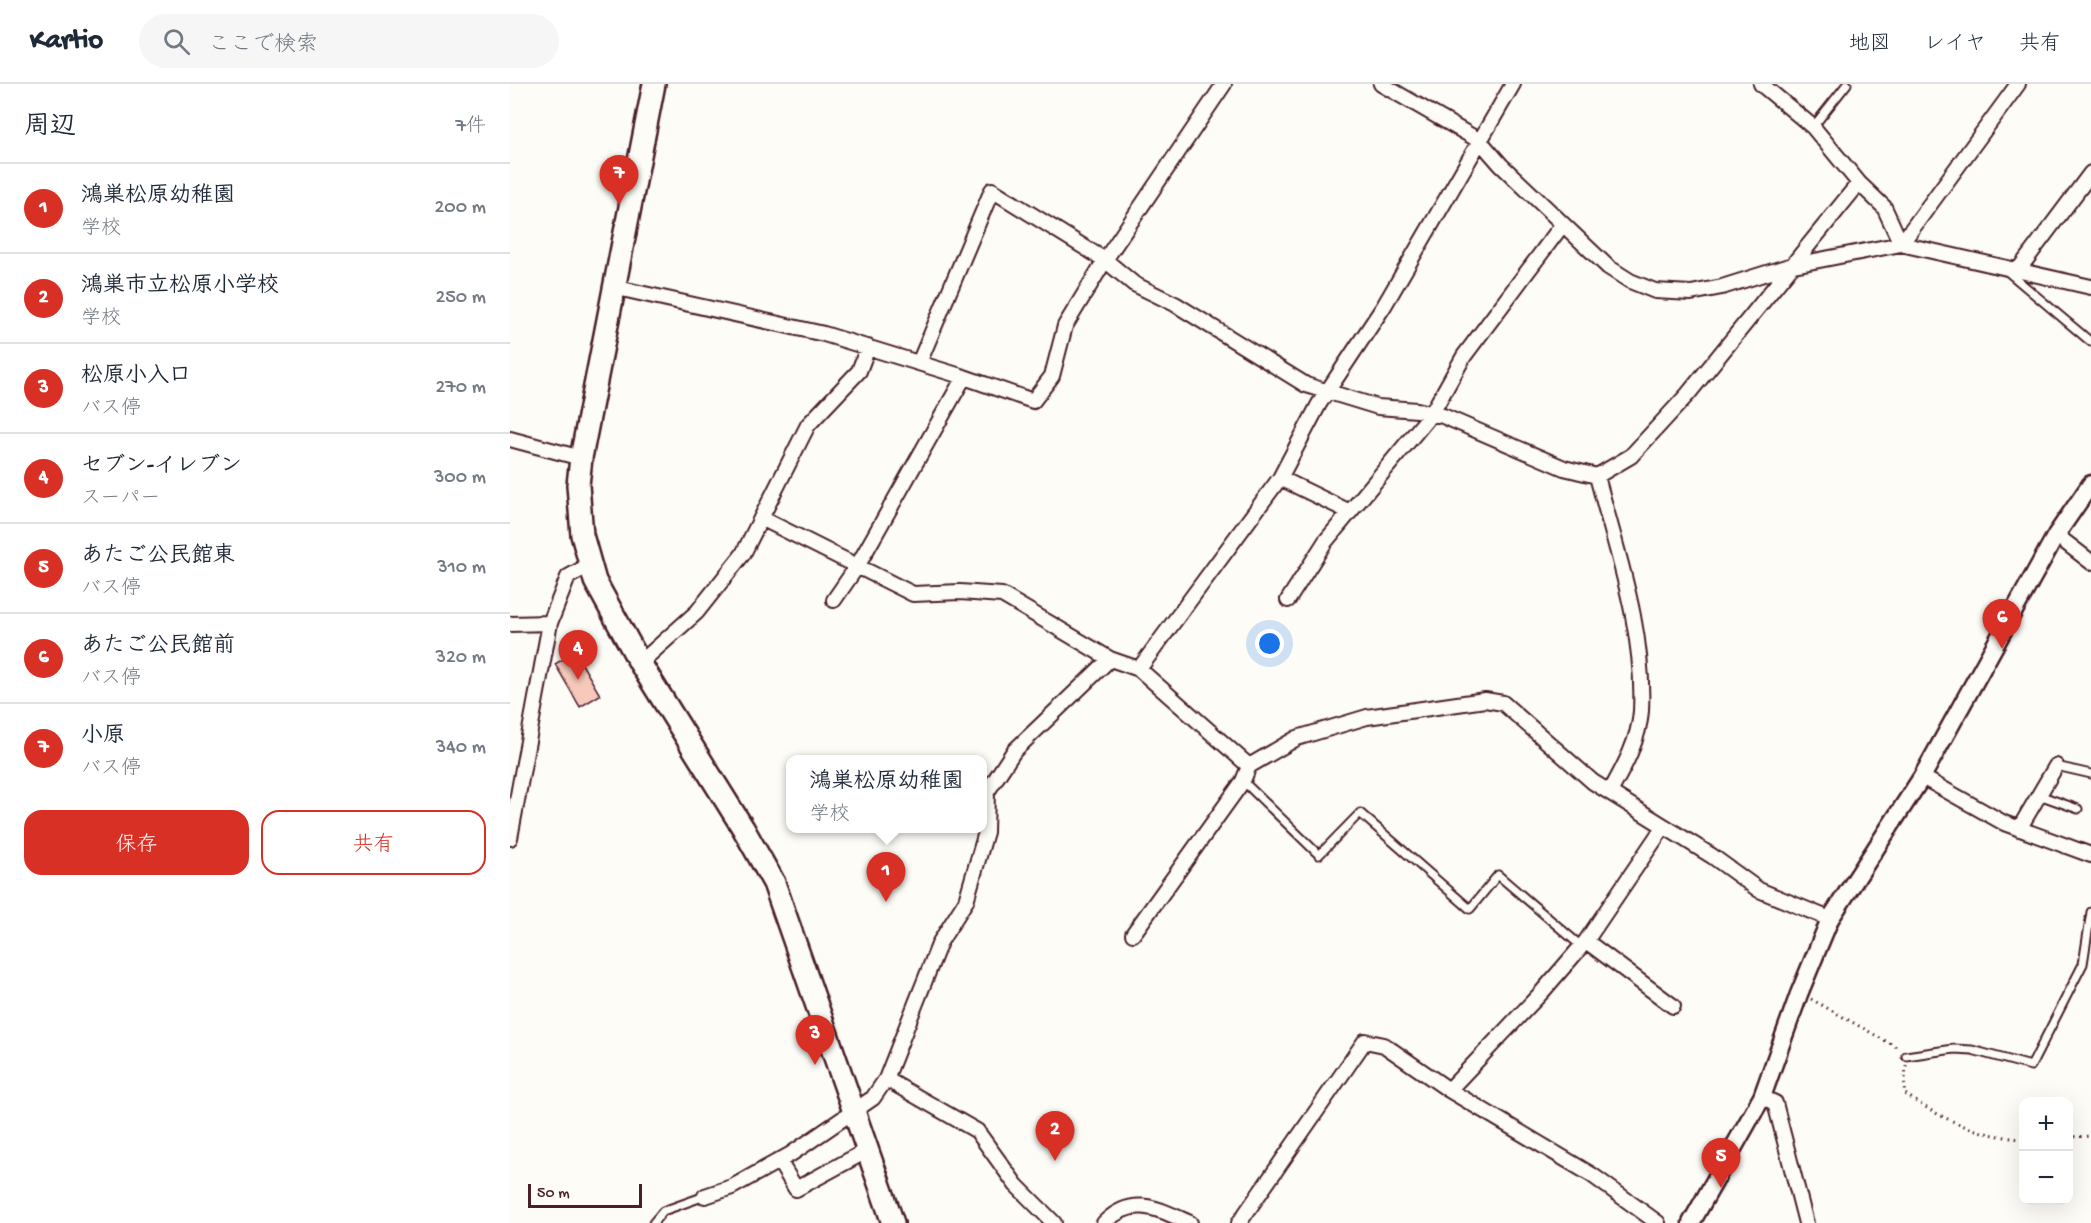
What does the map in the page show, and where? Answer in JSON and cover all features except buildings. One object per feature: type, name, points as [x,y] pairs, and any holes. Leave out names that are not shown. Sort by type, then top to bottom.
[{"type":"main road","points":[[654,84],[581,458],[578,486],[582,535],[595,581],[640,663],[738,818],[774,883],[892,1223]]},
{"type":"street","points":[[613,287],[824,334],[1033,401],[1052,376],[1065,326],[1105,260],[1224,84]]},
{"type":"street","points":[[1381,84],[1480,141],[1608,267],[1630,281],[1655,291],[1691,292],[1722,287],[1789,266],[1901,244],[2091,287]]},
{"type":"street","points":[[1140,669],[1280,478],[1320,404],[1384,306],[1513,84]]},
{"type":"street","points":[[1761,84],[1813,127],[1859,183],[1884,207],[1901,244]]},
{"type":"street","points":[[1901,244],[2018,84]]},
{"type":"street","points":[[2019,269],[2091,173]]},
{"type":"street","points":[[919,363],[992,190],[1105,260],[1134,284],[1185,310],[1306,385],[1377,407],[1432,414],[1564,468],[1597,476],[1631,456],[1688,393],[1789,266],[1859,183]]},
{"type":"street","points":[[1288,600],[1325,542],[1432,414],[1464,356],[1563,224]]},
{"type":"street","points":[[640,663],[697,612],[743,554],[808,425],[859,371],[868,347]]},
{"type":"street","points":[[834,600],[858,565],[964,377]]},
{"type":"street","points":[[510,439],[581,458]]},
{"type":"street","points":[[1597,476],[1639,639],[1641,713],[1630,756],[1611,792]]},
{"type":"street","points":[[1280,478],[1350,512]]},
{"type":"street","points":[[1691,1223],[1762,1097],[1799,994],[1830,919],[1922,777],[2056,535],[2091,484]]},
{"type":"street","points":[[761,518],[912,594],[960,592],[1002,595],[1110,659],[1140,669],[1249,766]]},
{"type":"street","points":[[2056,535],[2091,562]]},
{"type":"street","points":[[510,838],[550,623],[568,577],[591,564]]},
{"type":"street","points":[[510,624],[550,623]]},
{"type":"street","points":[[987,792],[1014,751],[1110,659]]},
{"type":"street","points":[[1133,934],[1243,781],[1249,766],[1297,738],[1367,717],[1485,700],[1503,703],[1593,782],[1664,826],[1759,890],[1830,919]]},
{"type":"street","points":[[2019,829],[2056,766]]},
{"type":"street","points":[[1922,777],[2019,829],[2091,855]]},
{"type":"street","points":[[1449,1090],[1542,992],[1584,943],[1664,826]]},
{"type":"street","points":[[705,1196],[732,1187],[778,1161],[855,1113],[873,1098],[886,1079],[940,942],[966,901],[986,833]]},
{"type":"street","points":[[1584,943],[1673,1006]]},
{"type":"street","points":[[1239,1223],[1365,1041],[1384,1045],[1449,1090],[1592,1175],[1658,1223]]},
{"type":"street","points":[[886,1079],[977,1131],[1016,1185],[1054,1223]]},
{"type":"street","points":[[1762,1097],[1775,1103],[1806,1223]]},
{"type":"street","points":[[778,1161],[796,1190],[868,1150]]},
{"type":"street","points":[[1104,1223],[1118,1210],[1149,1206],[1190,1223]]},
{"type":"lane","points":[[1813,127],[1847,84]]},
{"type":"lane","points":[[2001,265],[2091,342]]},
{"type":"lane","points":[[2056,766],[2091,774]]},
{"type":"lane","points":[[1243,781],[1319,855],[1360,813],[1470,909],[1498,875],[1584,943]]},
{"type":"lane","points":[[2039,795],[2078,809]]},
{"type":"lane","points":[[1906,1056],[1954,1049],[1972,1050],[2031,1066],[2083,964],[2091,912]]},
{"type":"lane","points":[[653,1223],[663,1211],[705,1196]]},
{"type":"path","points":[[1799,994],[1861,1026],[1906,1056],[1904,1093],[1919,1104],[1953,1121],[1994,1136],[2019,1138]]},
{"type":"path","points":[[2073,1137],[2091,1136]]},
{"type":"place","name":"小原","points":[[619,205]]},
{"type":"place","name":"あたご公民館前","points":[[2002,649]]},
{"type":"place","name":"セブン-イレブン","points":[[578,680]]},
{"type":"place","name":"鴻巣松原幼稚園","points":[[886,902]]},
{"type":"place","name":"松原小入口","points":[[815,1065]]},
{"type":"place","name":"鴻巣市立松原小学校","points":[[1055,1161]]},
{"type":"place","name":"あたご公民館東","points":[[1721,1188]]}]
